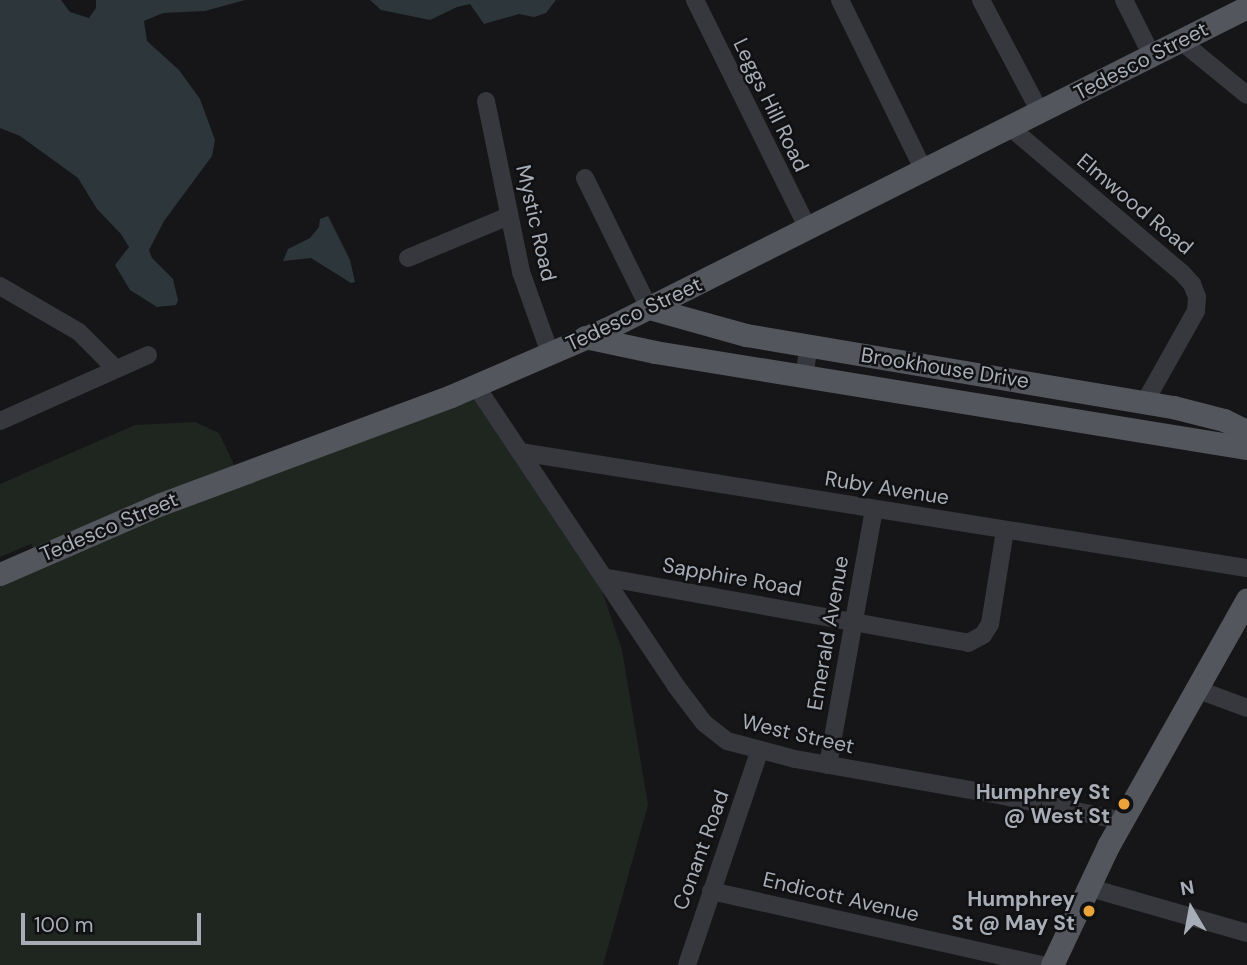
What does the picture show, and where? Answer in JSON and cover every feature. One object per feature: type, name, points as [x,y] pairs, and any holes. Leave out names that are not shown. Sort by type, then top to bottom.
[{"type":"main road","name":"Tedesco Street","points":[[0,574],[162,504],[476,386],[649,308],[1247,7]]},
{"type":"main road","name":"Brookhouse Drive","points":[[649,308],[693,323],[809,347],[1145,402],[1222,419],[1247,431]]},
{"type":"main road","name":"Brookhouse Drive","points":[[585,337],[804,377],[1247,448]]},
{"type":"main road","points":[[1052,965],[1087,887],[1247,599]]},
{"type":"street","name":"Leggs Hill Road","points":[[695,0],[808,229]]},
{"type":"street","points":[[840,0],[924,171]]},
{"type":"street","points":[[981,0],[1040,112]]},
{"type":"street","points":[[1124,0],[1152,56]]},
{"type":"street","points":[[1181,41],[1247,95]]},
{"type":"street","name":"Mystic Road","points":[[486,101],[521,272],[550,353]]},
{"type":"street","name":"Elmwood Road","points":[[1011,128],[1192,284],[1197,297],[1196,311],[1145,402]]},
{"type":"street","points":[[585,178],[649,308]]},
{"type":"street","points":[[408,258],[509,216]]},
{"type":"street","points":[[0,286],[79,332],[116,369]]},
{"type":"street","points":[[804,377],[809,347]]},
{"type":"street","points":[[0,421],[148,355]]},
{"type":"street","name":"West Street","points":[[476,386],[676,686],[704,723],[727,741],[759,752],[1004,796],[1123,821]]},
{"type":"street","points":[[1074,420],[1080,391]]},
{"type":"street","name":"Ruby Avenue","points":[[520,452],[1247,568]]},
{"type":"street","name":"Emerald Avenue","points":[[828,765],[874,509]]},
{"type":"street","name":"Sapphire Road","points":[[603,577],[968,643],[977,639],[989,624],[1004,530]]},
{"type":"street","points":[[1196,689],[1247,708]]},
{"type":"street","name":"Conant Road","points":[[687,965],[759,752]]},
{"type":"street","points":[[1087,887],[1247,933]]},
{"type":"street","name":"Endicott Avenue","points":[[711,891],[1042,965]]},
{"type":"shaded area","points":[[0,0],[61,0],[70,12],[89,18],[96,8],[96,0],[245,0],[205,11],[163,13],[144,21],[147,41],[179,70],[200,99],[215,140],[212,156],[164,221],[149,250],[152,258],[173,279],[178,300],[176,305],[157,307],[130,290],[115,265],[129,247],[121,234],[97,209],[78,178],[20,136],[0,128]]},
{"type":"shaded area","points":[[370,0],[556,0],[546,13],[534,17],[519,14],[484,24],[470,4],[430,20],[381,10]]},
{"type":"shaded area","points":[[328,216],[350,260],[355,282],[351,283],[311,258],[283,261],[288,249],[310,238],[319,227],[320,219]]},
{"type":"shaded area","points":[[474,399],[596,573],[622,650],[648,805],[603,965],[0,965],[0,586],[43,566],[31,544],[0,557],[0,484],[135,425],[195,422],[219,433],[244,486]]},
{"type":"place","name":"Humphrey St @ West St","points":[[1124,804]]},
{"type":"place","name":"Humphrey St @ May St","points":[[1089,911]]}]
